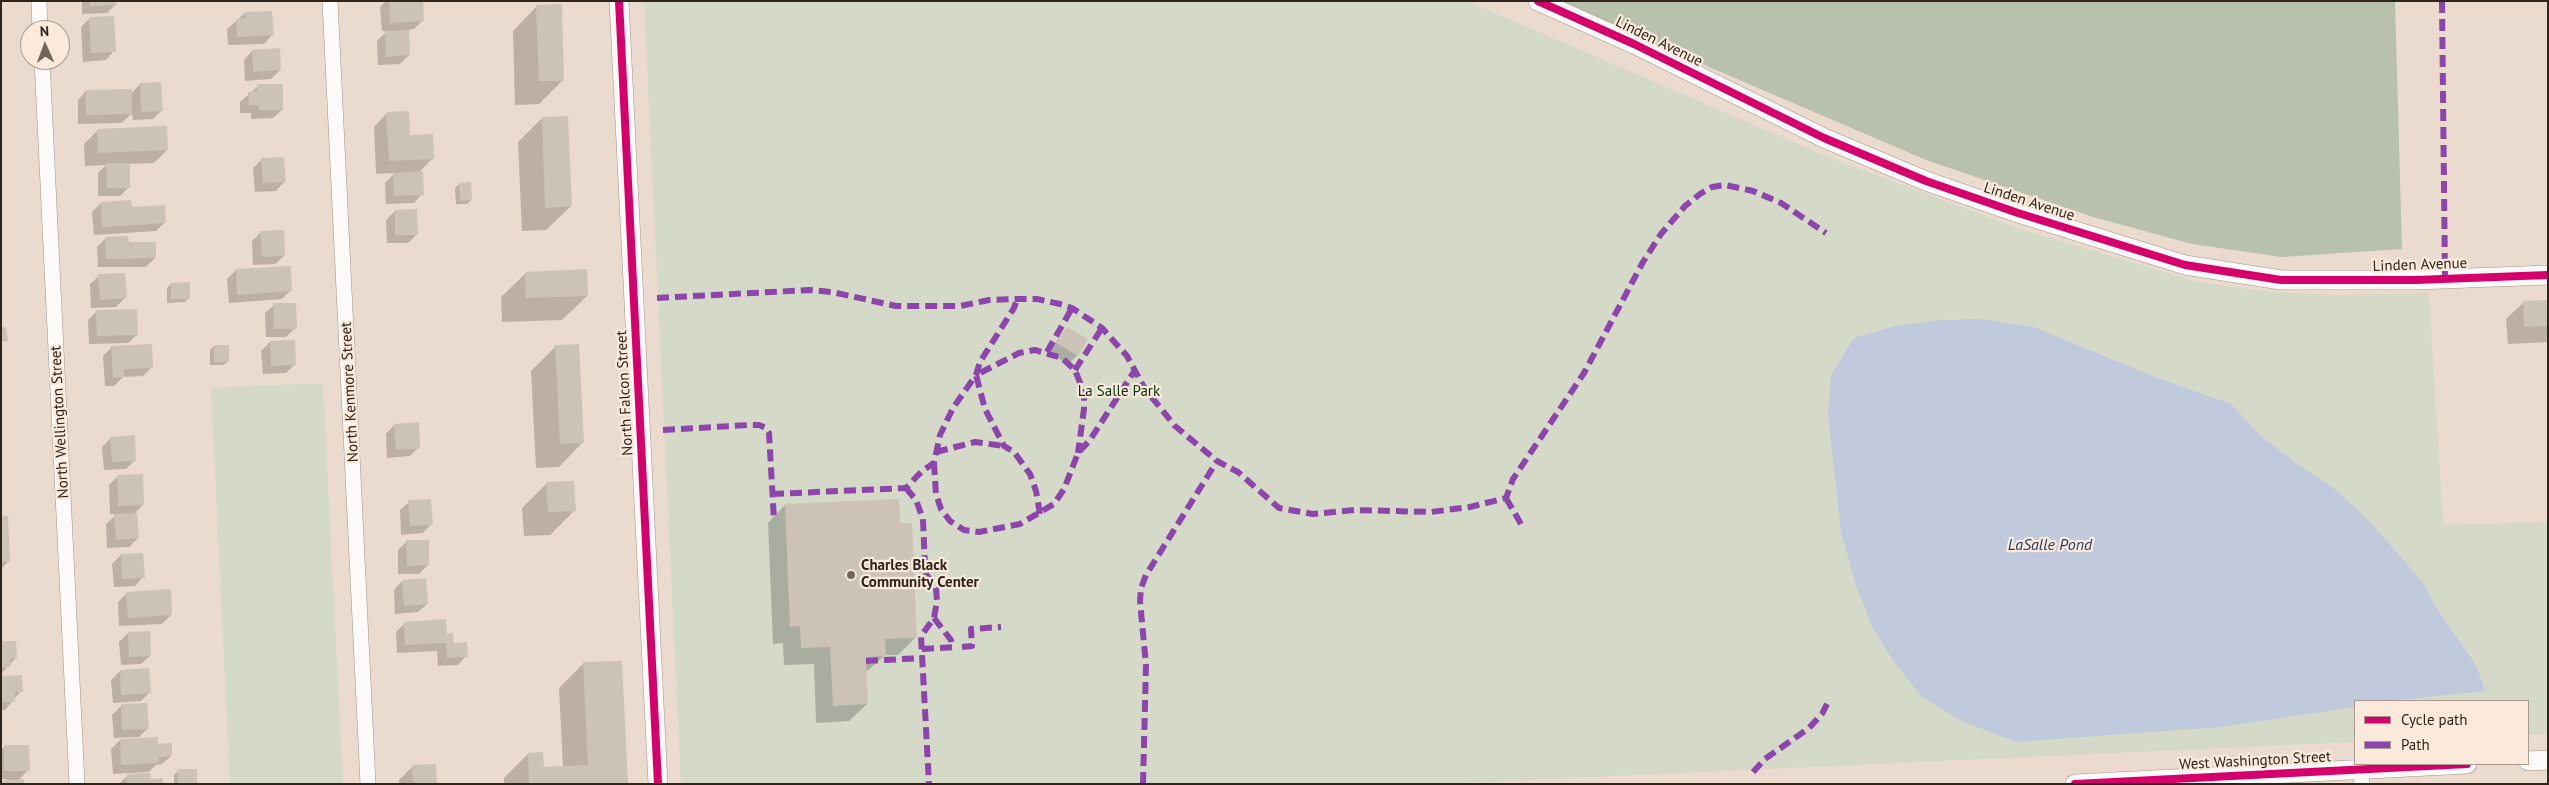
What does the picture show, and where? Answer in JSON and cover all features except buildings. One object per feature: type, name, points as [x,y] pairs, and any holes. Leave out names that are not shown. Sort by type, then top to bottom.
[{"type":"street","points":[[39,1],[40,20]]},
{"type":"street","name":"North Kenmore Street","points":[[330,1],[368,784]]},
{"type":"street","name":"North Falcon Street","points":[[619,1],[658,784]]},
{"type":"street","name":"Linden Avenue","points":[[1538,1],[1634,44],[1824,138],[1926,181],[2027,216],[2185,265],[2289,280],[2416,280],[2548,274]]},
{"type":"street","name":"North Wellington Street","points":[[42,70],[77,784]]},
{"type":"street","points":[[2529,761],[2548,760]]},
{"type":"street","name":"West Washington Street","points":[[2075,784],[2362,776],[2458,765]]},
{"type":"green space","name":"La Salle Park","points":[[644,1],[1467,1],[1833,159],[2020,229],[2198,282],[2271,292],[2337,295],[2429,293],[2443,525],[2548,522],[2548,734],[2529,735],[2529,700],[2354,700],[2354,742],[1439,784],[681,784]]},
{"type":"green space","points":[[1555,1],[2395,1],[2402,249],[2282,257],[2192,244],[2093,217],[1926,160]]},
{"type":"green space","points":[[323,383],[343,784],[230,784],[211,388]]},
{"type":"water","name":"LaSalle Pond","points":[[1981,319],[2034,327],[2157,378],[2231,404],[2261,436],[2293,461],[2331,486],[2366,518],[2422,581],[2437,609],[2476,665],[2485,691],[2400,700],[2354,700],[2354,707],[2220,727],[2016,742],[1964,722],[1922,697],[1895,663],[1873,629],[1857,588],[1841,532],[1828,414],[1831,375],[1854,338],[1895,326],[1942,320]]},
{"type":"marked path","points":[[2442,1],[2445,279]]},
{"type":"marked path","points":[[657,298],[809,290],[832,292],[896,306],[960,306],[989,300],[1017,299],[1037,299],[1060,304],[1072,308],[1102,328],[1127,356],[1145,389],[1175,426],[1217,461],[1238,472],[1279,508],[1313,514],[1354,510],[1431,512],[1470,507],[1506,498],[1513,479],[1584,373],[1643,262],[1661,234],[1685,206],[1700,194],[1712,187],[1725,185],[1753,191],[1781,203],[1826,233]]},
{"type":"marked path","points":[[772,494],[906,488],[922,471],[934,463],[940,435],[953,408],[976,375],[980,362],[1014,308],[1017,299]]},
{"type":"marked path","points":[[1047,352],[1072,308]]},
{"type":"marked path","points":[[1075,370],[1102,328]]},
{"type":"marked path","points":[[1040,514],[1036,491],[1030,474],[1014,452],[1004,446],[985,409],[976,375],[1019,353],[1035,350],[1062,358],[1075,370],[1084,393],[1084,409],[1078,453]]},
{"type":"marked path","points":[[934,463],[936,494],[941,509],[950,521],[964,530],[979,532],[1020,524],[1054,504],[1064,489],[1078,453],[1090,440],[1135,370]]},
{"type":"marked path","points":[[663,430],[749,425],[759,425],[766,428],[769,433],[774,520]]},
{"type":"marked path","points":[[936,452],[975,442],[1004,446]]},
{"type":"marked path","points":[[1143,784],[1146,665],[1140,601],[1141,588],[1146,575],[1217,461]]},
{"type":"marked path","points":[[906,488],[916,500],[923,519],[926,574],[936,588],[937,601],[934,618],[921,636],[929,784]]},
{"type":"marked path","points":[[1506,498],[1521,524]]},
{"type":"marked path","points":[[934,618],[951,640],[952,647]]},
{"type":"marked path","points":[[962,647],[972,646],[971,629],[1001,627]]},
{"type":"marked path","points":[[922,649],[957,647]]},
{"type":"marked path","points":[[866,661],[922,658]]},
{"type":"marked path","points":[[1753,772],[1765,759],[1809,728],[1822,714],[1828,702]]},
{"type":"cycle path","points":[[619,1],[658,784]]},
{"type":"cycle path","points":[[1538,1],[1634,44],[1824,138],[1926,181],[2018,213],[2185,265],[2281,280],[2416,280],[2548,275]]},
{"type":"cycle path","points":[[2075,784],[2447,765]]},
{"type":"place","name":"Charles Black Community Center","points":[[851,575]]}]
